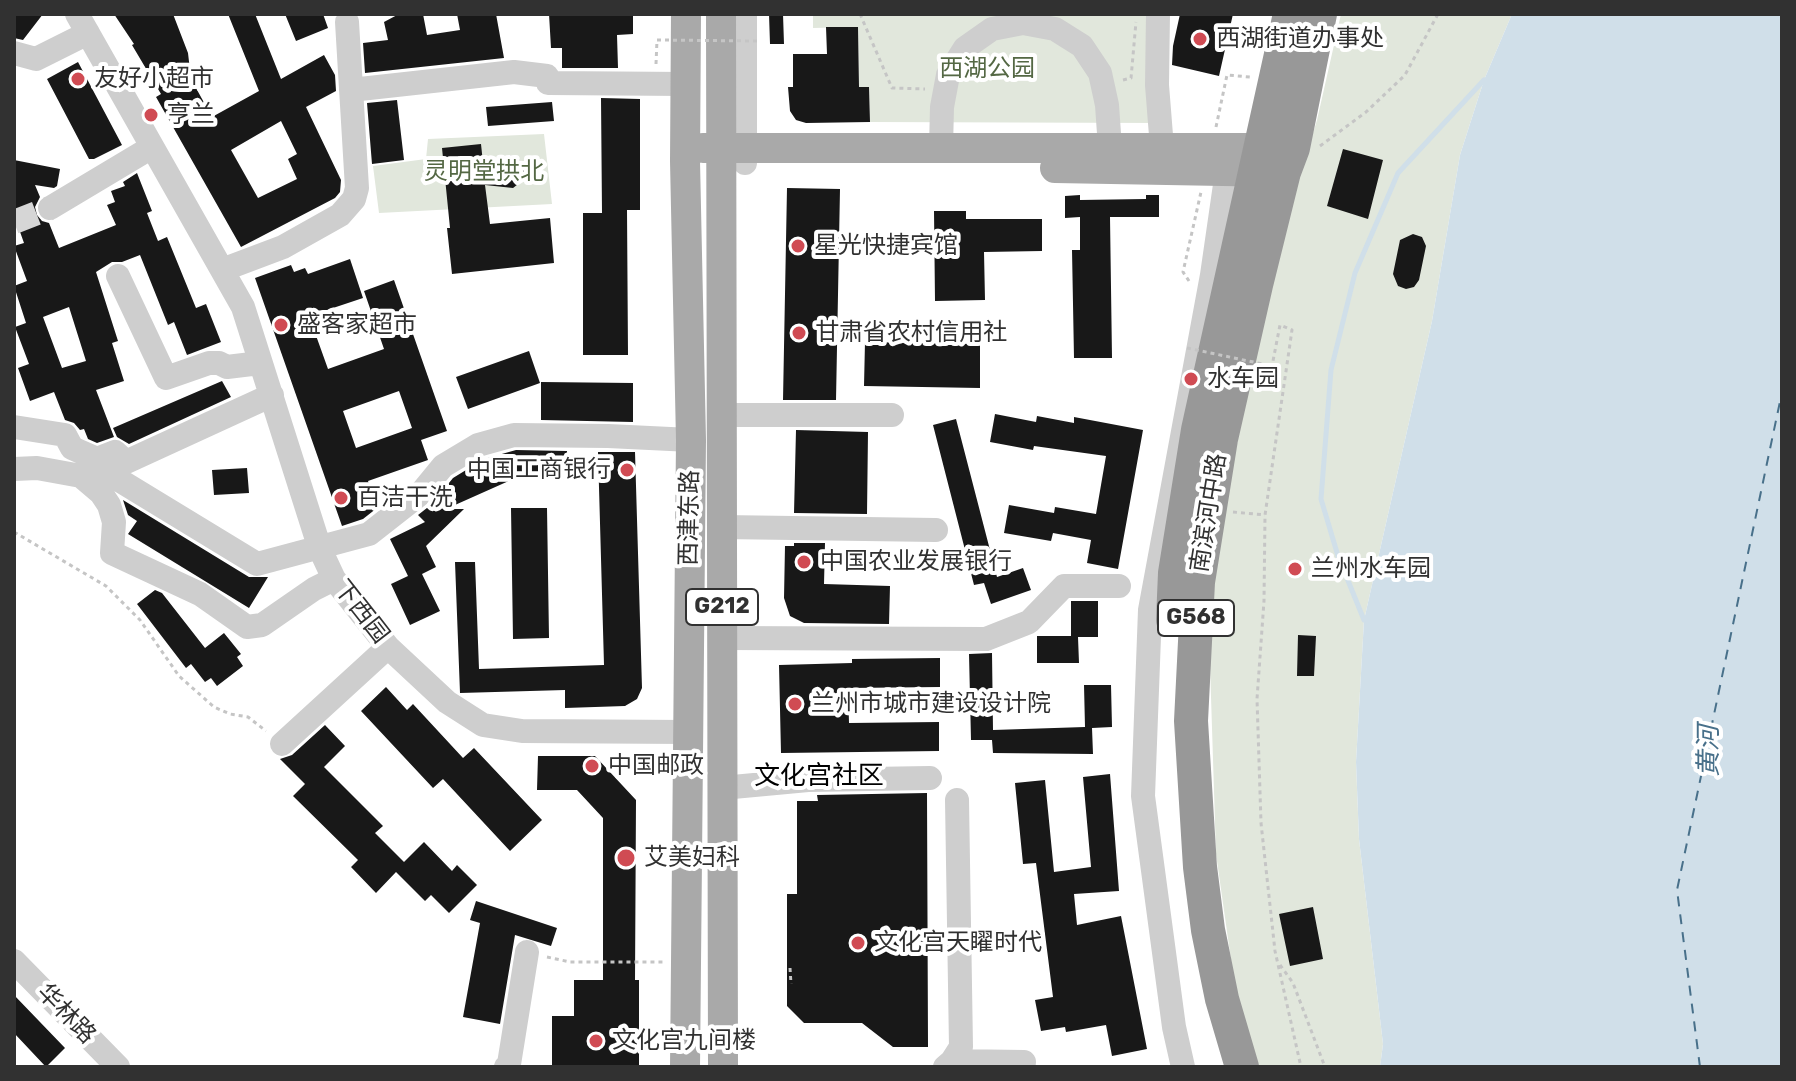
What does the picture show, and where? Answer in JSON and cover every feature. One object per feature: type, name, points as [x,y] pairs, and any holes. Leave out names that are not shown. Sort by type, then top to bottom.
[{"type":"highway","name":"南滨河中路","points":[[1242,1067],[1222,999],[1208,930],[1194,805],[1191,721],[1198,582],[1273,159],[1290,14]]},
{"type":"highway","name":"南滨河中路","points":[[1221,1067],[1199,990],[1185,920],[1171,796],[1168,712],[1175,573],[1196,444],[1273,159],[1320,14]]},
{"type":"main road","name":"西津东路","points":[[685,1067],[691,440],[685,155],[686,14]]},
{"type":"main road","name":"西津东路","points":[[721,14],[733,155],[721,415],[723,1067]]},
{"type":"main road","points":[[733,155],[941,148],[1162,148],[1273,159]]},
{"type":"main road","points":[[685,155],[1273,159]]},
{"type":"street","name":"西津东路","points":[[733,155],[745,14]]},
{"type":"street","points":[[1158,14],[1157,85],[1162,148]]},
{"type":"street","points":[[941,148],[942,107],[948,75],[965,48],[992,29],[1022,16],[1055,29],[1082,46],[1100,73],[1110,148]]},
{"type":"street","points":[[222,270],[283,247],[349,208],[357,188],[347,22]]},
{"type":"street","points":[[14,53],[36,59],[82,24]]},
{"type":"street","name":"下西园","points":[[82,24],[243,307],[320,549],[334,579],[388,647],[447,702],[483,725],[522,731],[687,732]]},
{"type":"street","points":[[351,90],[514,72],[547,76],[548,83],[686,84]]},
{"type":"street","points":[[50,208],[152,147]]},
{"type":"street","points":[[1183,1067],[1174,1027],[1143,796],[1150,610],[1212,275],[1273,159]]},
{"type":"street","points":[[118,276],[166,378],[209,363],[227,367],[260,363]]},
{"type":"street","points":[[14,427],[65,435],[72,448],[97,459],[115,452],[126,462],[272,395]]},
{"type":"street","points":[[721,415],[892,415]]},
{"type":"street","points":[[97,459],[96,466],[257,564],[369,534],[420,494],[443,466],[478,445],[514,435],[691,440]]},
{"type":"street","points":[[14,469],[37,468],[81,476],[101,493],[109,505],[114,522],[112,553],[200,594],[247,627],[262,625],[334,579]]},
{"type":"street","points":[[722,527],[936,530]]},
{"type":"street","points":[[722,638],[986,639],[1029,622],[1064,586],[1119,586]]},
{"type":"street","points":[[282,744],[388,647]]},
{"type":"street","points":[[722,788],[808,780],[930,778]]},
{"type":"street","points":[[948,1064],[961,1047],[957,800]]},
{"type":"street","points":[[506,1067],[509,1064],[527,952]]},
{"type":"street","name":"华林路","points":[[14,961],[118,1067]]},
{"type":"street","points":[[948,1064],[1024,1062]]},
{"type":"path","points":[[860,14],[892,88],[945,89]]},
{"type":"path","points":[[1103,86],[1131,78],[1137,14]]},
{"type":"path","points":[[1273,159],[1366,112],[1405,75],[1438,14]]},
{"type":"path","points":[[656,65],[657,40],[757,41]]},
{"type":"path","points":[[1280,325],[1292,330],[1265,515],[1264,601],[1257,699],[1261,823],[1277,960],[1301,1067]]},
{"type":"path","points":[[1187,348],[1272,366]]},
{"type":"path","points":[[1210,509],[1265,515]]},
{"type":"path","points":[[14,532],[106,586],[140,620],[179,676],[214,707],[248,717],[282,744]]},
{"type":"path","points":[[527,952],[570,962],[687,962]]},
{"type":"path","points":[[1277,960],[1293,983],[1325,1067]]},
{"type":"path","points":[[790,968],[791,984]]},
{"type":"green space","name":"西湖公园","points":[[813,14],[1162,14],[1160,123],[870,122],[869,87],[859,87],[858,27],[813,28]]},
{"type":"green space","name":"兰州水车园","points":[[1341,14],[1512,14],[1484,80],[1460,155],[1432,321],[1364,620],[1356,762],[1359,839],[1383,1044],[1380,1067],[1259,1067],[1236,995],[1216,854],[1208,602],[1248,384],[1290,207],[1317,120]]},
{"type":"green space","name":"灵明堂拱北","points":[[544,134],[552,204],[379,213],[373,166],[426,159],[428,139]]},
{"type":"water","name":"黄河","points":[[1512,14],[1782,14],[1782,1067],[1380,1067],[1383,1044],[1359,839],[1356,762],[1364,620],[1432,321],[1460,155],[1484,80]]},
{"type":"building","points":[[14,14],[43,14],[23,40],[14,38]]},
{"type":"building","points":[[114,14],[173,14],[188,53],[191,79],[212,117],[259,91],[228,14],[255,14],[281,79],[324,55],[335,75],[336,91],[306,107],[341,180],[340,192],[335,198],[241,247],[156,97],[161,94]],"holes":[[[281,121],[297,154],[288,159],[297,179],[258,198],[231,150]]]},
{"type":"building","points":[[285,14],[323,14],[328,28],[296,41]]},
{"type":"building","points":[[399,14],[423,14],[427,35],[460,30],[457,14],[496,14],[504,58],[365,73],[363,43],[388,40],[384,22]]},
{"type":"building","points":[[549,14],[633,14],[633,34],[617,35],[618,68],[562,68],[562,48],[551,48]]},
{"type":"building","points":[[769,14],[783,14],[784,44],[770,44]]},
{"type":"building","name":"西湖街道办事处","points":[[1180,14],[1233,14],[1219,76],[1172,65]]},
{"type":"building","points":[[826,27],[858,27],[859,87],[869,87],[870,122],[806,123],[796,120],[790,111],[788,87],[793,87],[793,54],[827,54]]},
{"type":"building","points":[[78,62],[122,145],[94,159],[89,159],[47,79]]},
{"type":"building","points":[[601,98],[640,99],[640,210],[627,210],[628,355],[583,355],[583,213],[602,213]]},
{"type":"building","points":[[397,100],[404,160],[372,164],[367,103]]},
{"type":"building","points":[[552,102],[554,121],[488,126],[486,107]]},
{"type":"building","points":[[481,144],[483,163],[510,155],[520,160],[525,170],[522,181],[513,188],[485,185],[490,224],[550,218],[554,263],[452,274],[442,148]]},
{"type":"building","points":[[1343,149],[1383,160],[1368,219],[1327,206]]},
{"type":"building","points":[[14,160],[60,169],[54,188],[35,185],[40,197],[35,207],[37,215],[49,223],[59,248],[116,225],[107,205],[115,202],[111,191],[125,186],[123,182],[137,173],[152,211],[147,213],[158,241],[167,237],[196,308],[206,304],[221,342],[187,355],[174,322],[168,325],[140,255],[122,262],[112,262],[96,272],[118,341],[112,343],[124,381],[96,390],[114,437],[97,443],[88,439],[84,429],[80,430],[74,423],[65,420],[54,392],[30,401],[18,368],[29,364],[15,327],[26,323],[14,286],[27,281],[14,246],[24,243],[14,215]],"holes":[[[69,307],[86,361],[62,368],[43,317]]]},
{"type":"building","points":[[787,188],[840,189],[836,400],[783,400]]},
{"type":"building","points":[[1080,195],[1080,200],[1146,199],[1146,195],[1159,195],[1159,217],[1110,217],[1112,358],[1074,358],[1072,250],[1080,250],[1080,217],[1065,218],[1065,196]]},
{"type":"building","points":[[934,211],[966,211],[966,219],[1042,219],[1042,251],[984,252],[985,300],[935,301]]},
{"type":"building","points":[[1413,234],[1422,237],[1426,246],[1419,280],[1414,287],[1406,289],[1398,286],[1393,274],[1400,240]]},
{"type":"building","points":[[350,259],[363,298],[309,316],[328,369],[384,349],[364,291],[394,280],[447,431],[421,440],[428,460],[368,481],[377,508],[363,519],[342,526],[255,278],[291,265],[294,272],[305,268],[308,274]],"holes":[[[399,391],[412,428],[356,448],[343,411]]]},
{"type":"building","points":[[865,342],[980,344],[980,388],[864,386]]},
{"type":"building","points":[[529,351],[540,383],[468,409],[456,377]]},
{"type":"building","points":[[222,381],[231,397],[129,444],[117,437],[113,428]]},
{"type":"building","points":[[541,382],[633,383],[633,422],[541,420]]},
{"type":"building","points":[[995,414],[1036,422],[1037,416],[1074,423],[1074,417],[1143,430],[1118,569],[1087,563],[1091,540],[1053,533],[1051,541],[1004,533],[1009,505],[1054,513],[1055,507],[1096,514],[1106,456],[1034,446],[1033,450],[990,442]]},
{"type":"building","points":[[956,419],[997,577],[1023,568],[1031,590],[991,604],[984,583],[974,585],[933,425]]},
{"type":"building","points":[[796,430],[868,432],[867,514],[794,513]]},
{"type":"building","points":[[516,450],[567,451],[568,479],[511,480],[446,509],[464,509],[426,546],[436,567],[422,574],[440,611],[410,625],[391,584],[408,576],[390,539],[425,522],[418,515],[432,504],[453,478],[484,459]]},
{"type":"building","points":[[598,452],[635,452],[642,688],[637,699],[625,706],[565,708],[565,690],[460,693],[455,562],[475,562],[479,669],[604,665]]},
{"type":"building","points":[[247,468],[249,493],[214,495],[212,470]]},
{"type":"building","points":[[123,500],[249,577],[268,577],[249,608],[128,534],[137,521],[128,515]]},
{"type":"building","points":[[511,508],[547,508],[549,638],[513,639]]},
{"type":"building","points":[[794,543],[825,543],[824,584],[890,586],[889,624],[804,623],[790,616],[784,598],[785,546],[794,546]]},
{"type":"building","points":[[155,590],[162,593],[205,648],[224,633],[241,654],[237,657],[243,666],[217,686],[211,678],[205,682],[191,664],[186,668],[137,604]]},
{"type":"building","points":[[1071,601],[1098,601],[1098,637],[1078,637],[1079,663],[1037,663],[1037,636],[1071,636]]},
{"type":"building","points":[[1298,635],[1316,636],[1314,676],[1297,676]]},
{"type":"building","points":[[992,653],[993,730],[1085,727],[1084,685],[1111,685],[1112,727],[1092,728],[1093,754],[993,753],[992,740],[971,740],[969,654]]},
{"type":"building","points":[[940,658],[940,687],[848,688],[849,723],[939,722],[939,751],[781,753],[779,665],[852,663],[852,659]]},
{"type":"building","points":[[386,687],[407,710],[413,704],[463,758],[474,748],[542,820],[510,851],[443,779],[433,788],[361,711]]},
{"type":"building","points":[[325,725],[345,746],[324,767],[383,826],[375,833],[404,862],[424,842],[452,871],[457,865],[477,885],[449,913],[431,895],[425,901],[396,872],[376,893],[351,867],[358,860],[293,796],[305,784],[280,759],[292,755]]},
{"type":"building","points":[[538,756],[595,756],[636,800],[635,980],[639,980],[639,1067],[552,1067],[552,1016],[574,1016],[574,980],[603,980],[603,818],[577,790],[537,790]]},
{"type":"building","points":[[1110,774],[1119,891],[1074,894],[1077,925],[1121,916],[1147,1049],[1112,1056],[1106,1025],[1066,1032],[1065,1027],[1041,1031],[1035,1000],[1053,997],[1036,863],[1023,864],[1015,783],[1045,780],[1054,872],[1091,867],[1083,777]]},
{"type":"building","name":"文化宫天矅时代","points":[[927,793],[928,1047],[893,1047],[862,1023],[804,1023],[787,1006],[787,894],[797,894],[797,801],[818,801],[817,795]]},
{"type":"building","points":[[476,901],[557,928],[551,946],[515,935],[500,1024],[463,1017],[480,923],[470,920]]},
{"type":"building","points":[[1313,907],[1323,959],[1290,966],[1279,914]]},
{"type":"building","points":[[14,995],[65,1048],[46,1067],[14,1033]]},
{"type":"waterway","points":[[1364,620],[1338,556],[1321,499],[1331,370],[1355,273],[1398,173],[1484,80]]},
{"type":"ferry route","points":[[1700,1067],[1677,890],[1782,392]]},
{"type":"tunnel","points":[[14,222],[50,208]]},
{"type":"place","name":"西湖街道办事处","points":[[1200,39]]},
{"type":"place","name":"友好小超市","points":[[78,79]]},
{"type":"place","name":"亨兰","points":[[151,115]]},
{"type":"place","name":"星光快捷宾馆","points":[[798,246]]},
{"type":"place","name":"盛客家超市","points":[[281,325]]},
{"type":"place","name":"甘肃省农村信用社","points":[[799,333]]},
{"type":"place","name":"水车园","points":[[1191,379]]},
{"type":"place","name":"中国工商银行","points":[[627,470]]},
{"type":"place","name":"百洁干洗","points":[[341,498]]},
{"type":"place","name":"中国农业发展银行","points":[[804,562]]},
{"type":"place","name":"兰州水车园","points":[[1295,569]]},
{"type":"place","name":"兰州市城市建设设计院","points":[[795,704]]},
{"type":"place","name":"中国邮政","points":[[592,766]]},
{"type":"place","name":"艾美妇科","points":[[626,858]]},
{"type":"place","name":"文化宫天矅时代","points":[[858,943]]},
{"type":"place","name":"文化宫九间楼","points":[[596,1041]]},
{"type":"district","name":"文化宫社区","points":[[819,776]]}]
